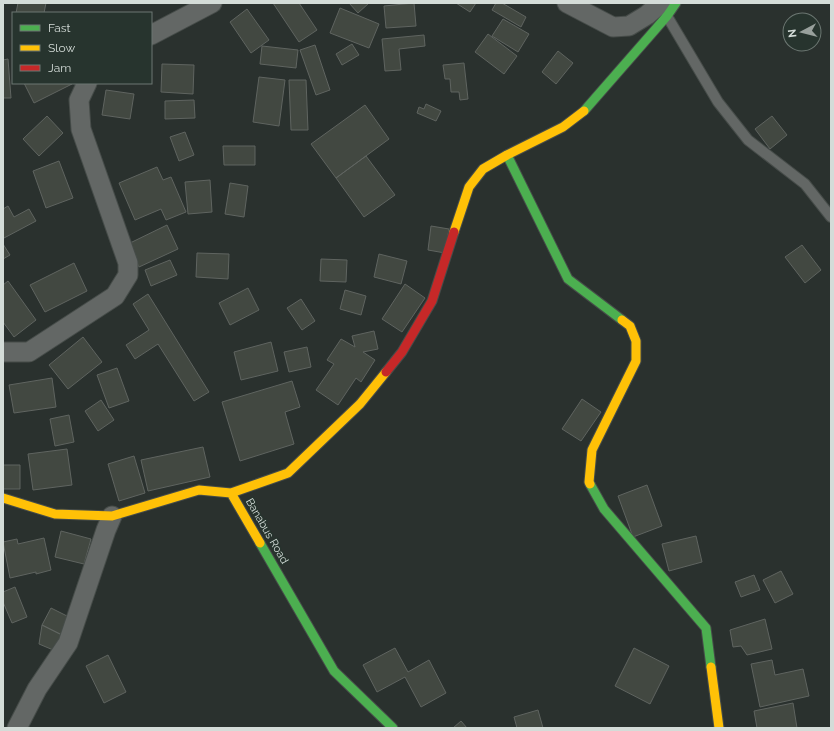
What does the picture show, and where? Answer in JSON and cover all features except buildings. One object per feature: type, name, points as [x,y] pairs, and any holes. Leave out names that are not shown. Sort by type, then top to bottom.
[{"type":"street","points":[[152,35],[212,3]]},
{"type":"street","points":[[567,3],[613,26],[629,26],[676,3]]},
{"type":"street","points":[[231,493],[288,473],[360,404],[402,352],[432,301],[470,186],[483,169],[507,155],[564,127],[586,109],[664,9]]},
{"type":"street","points":[[3,352],[29,352],[115,296],[128,275],[128,263],[81,129],[79,100],[87,84]]},
{"type":"street","points":[[507,155],[568,279],[630,326],[636,341],[636,361],[592,450],[589,482],[604,509],[706,628],[719,728]]},
{"type":"street","name":"Banabus Road","points":[[3,498],[55,514],[112,516],[199,490],[231,493],[334,671],[393,728]]},
{"type":"street","points":[[17,728],[36,688],[68,643],[112,516]]},
{"type":"lane","points":[[664,9],[718,102],[748,140],[805,184],[831,217]]},
{"type":"traffic: fast","points":[[584,111],[667,16],[676,3]]},
{"type":"traffic: fast","points":[[507,155],[568,279],[622,320]]},
{"type":"traffic: fast","points":[[590,484],[604,509],[706,628],[711,667]]},
{"type":"traffic: fast","points":[[260,543],[334,671],[393,728]]},
{"type":"traffic: slow","points":[[454,232],[469,187],[483,169],[507,155],[563,127],[584,111]]},
{"type":"traffic: slow","points":[[590,484],[592,450],[636,361],[636,341],[630,326],[622,320]]},
{"type":"traffic: slow","points":[[231,493],[288,473],[360,404],[386,372]]},
{"type":"traffic: slow","points":[[3,498],[55,514],[112,516],[199,490],[231,493],[260,543]]},
{"type":"traffic: slow","points":[[711,667],[719,728]]},
{"type":"traffic: jam","points":[[386,372],[402,352],[432,301],[454,232]]}]
